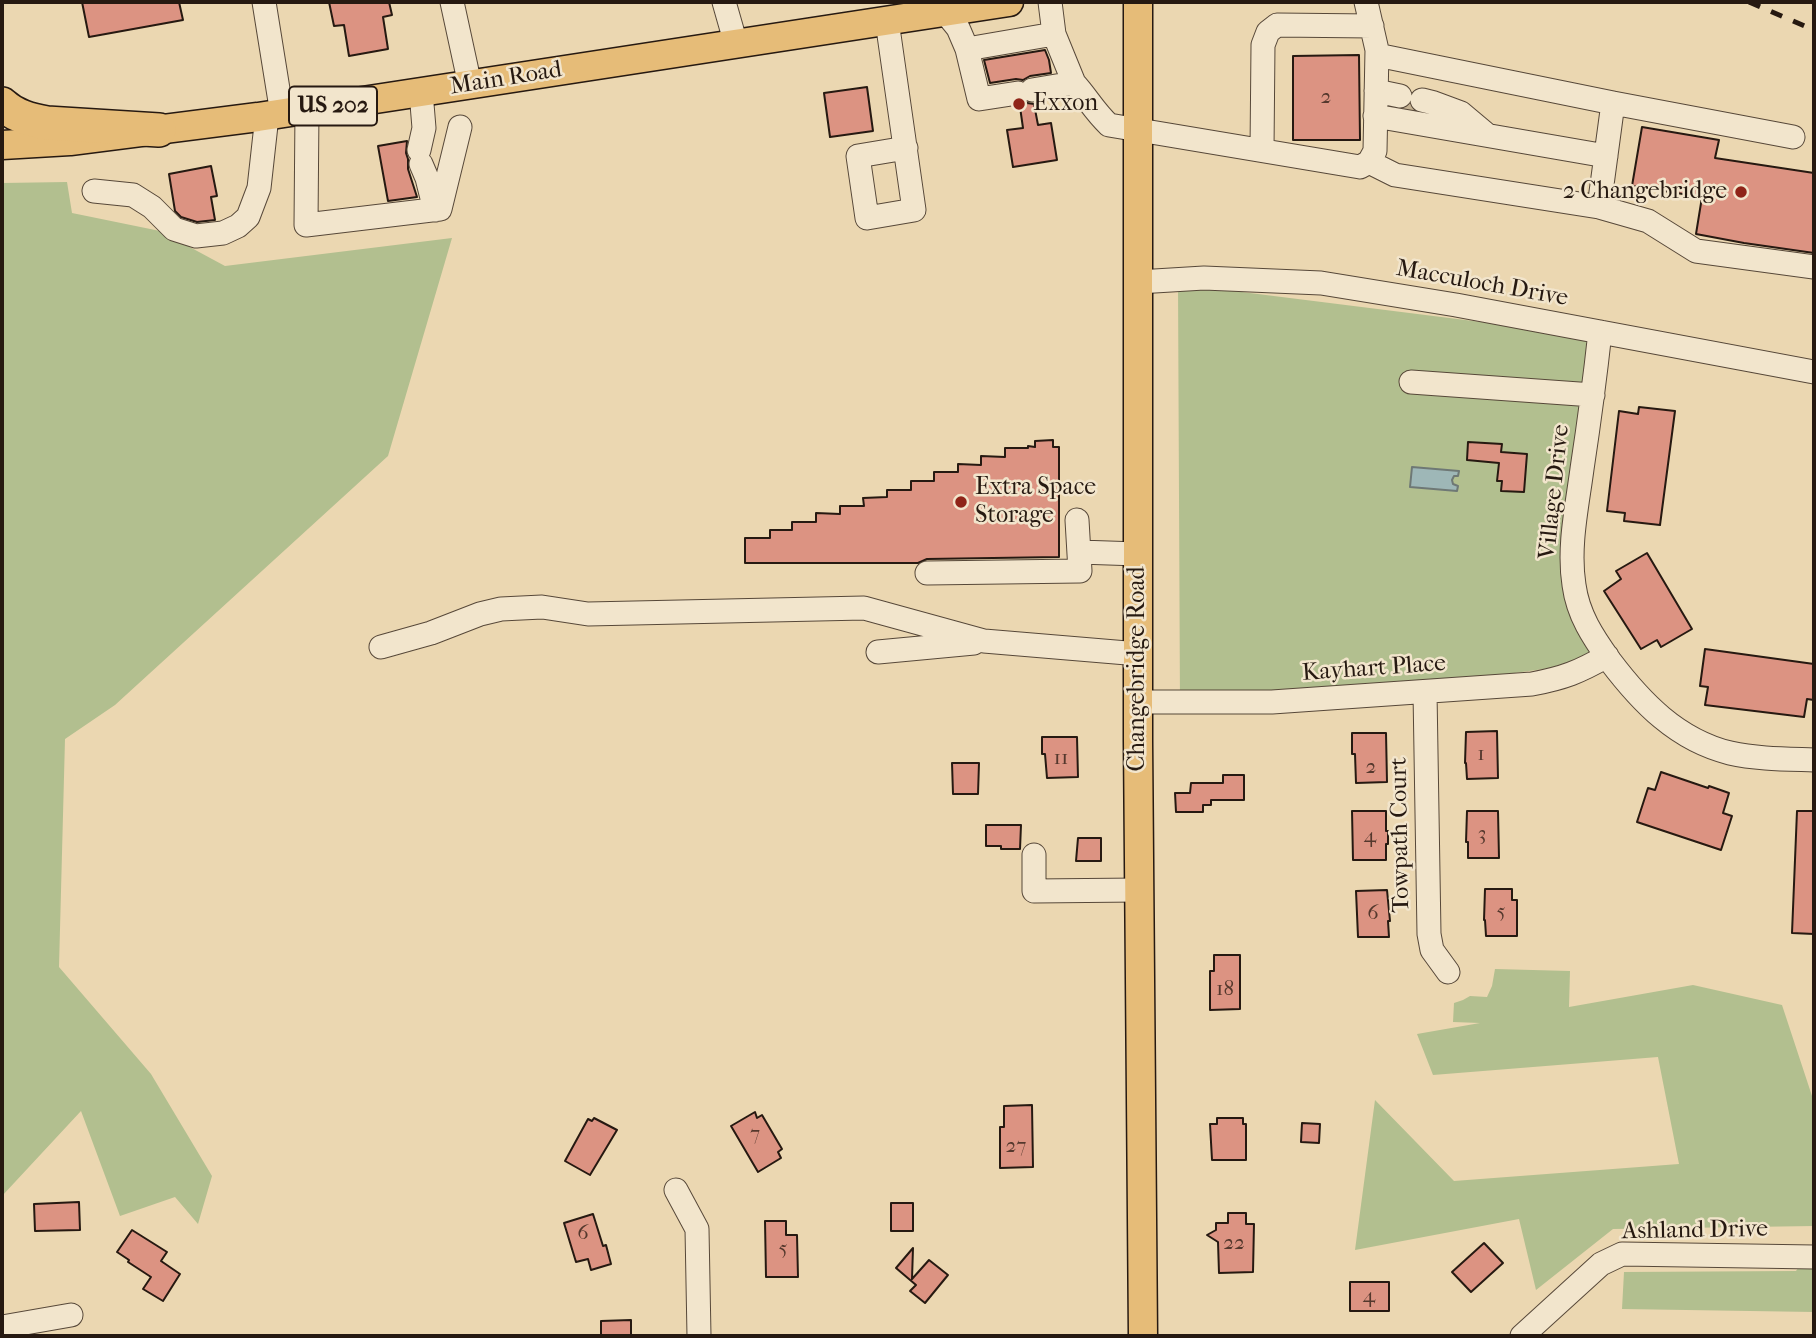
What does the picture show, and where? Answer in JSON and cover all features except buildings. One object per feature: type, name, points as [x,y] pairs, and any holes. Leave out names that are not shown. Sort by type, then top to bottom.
[{"type":"highway","points":[[2,104],[17,114],[47,123],[159,130]]},
{"type":"main road","name":"Main Road","points":[[2,145],[48,143],[286,113],[1003,2]]},
{"type":"main road","name":"Changebridge Road","points":[[1138,2],[1139,890],[1143,1336]]},
{"type":"street","points":[[264,2],[306,225],[440,209],[460,127]]},
{"type":"street","points":[[452,2],[470,85]]},
{"type":"street","points":[[724,2],[736,44]]},
{"type":"street","points":[[1050,2],[1054,34],[1074,83],[1096,113],[1109,125],[1360,167],[1369,162],[1395,103],[1377,55],[1366,2]]},
{"type":"street","points":[[945,12],[958,28],[967,49],[979,99],[1074,83]]},
{"type":"street","points":[[887,21],[906,148]]},
{"type":"street","points":[[1262,150],[1264,45],[1269,32],[1277,25],[1372,26]]},
{"type":"street","points":[[967,49],[1054,34]]},
{"type":"street","points":[[1377,55],[1793,137]]},
{"type":"street","points":[[421,92],[424,152],[435,210]]},
{"type":"street","points":[[1395,103],[1431,112],[1461,113],[1489,136]]},
{"type":"street","points":[[1395,103],[1489,136],[1606,156]]},
{"type":"street","points":[[1599,207],[1613,103]]},
{"type":"street","points":[[94,191],[133,195],[152,207],[174,229],[196,236],[223,233],[238,226],[248,217],[286,113]]},
{"type":"street","points":[[424,152],[453,158]]},
{"type":"street","points":[[1369,162],[1395,175],[1599,207],[1648,221],[1696,251],[1814,267]]},
{"type":"street","name":"Macculoch Drive","points":[[1138,282],[1204,278],[1321,283],[1456,305],[1814,372]]},
{"type":"street","name":"Village Drive","points":[[1601,332],[1573,531],[1573,576],[1580,611],[1590,632],[1640,698],[1686,735],[1707,746],[1730,753],[1814,760]]},
{"type":"street","points":[[1411,382],[1593,396]]},
{"type":"street","points":[[927,573],[1080,571],[1077,520]]},
{"type":"street","points":[[1079,552],[1138,554]]},
{"type":"street","points":[[381,647],[502,609],[542,607],[588,614],[864,608],[984,641],[1139,654]]},
{"type":"street","points":[[878,652],[959,646],[984,641]]},
{"type":"street","name":"Kayhart Place","points":[[1139,702],[1272,702],[1532,684],[1559,679],[1607,656]]},
{"type":"street","name":"Towpath Court","points":[[1425,692],[1429,934],[1432,950],[1448,972]]},
{"type":"street","points":[[1034,855],[1034,891],[1139,890]]},
{"type":"street","points":[[676,1190],[696,1230],[699,1336]]},
{"type":"street","name":"Ashland Drive","points":[[1522,1336],[1601,1264],[1622,1254],[1814,1257]]},
{"type":"street","points":[[2,1327],[71,1315]]},
{"type":"green space","points":[[67,182],[72,213],[160,231],[225,266],[452,238],[388,456],[115,705],[65,739],[59,967],[151,1074],[212,1176],[198,1224],[175,1197],[120,1216],[81,1111],[2,1196],[2,183]]},
{"type":"green space","points":[[1178,284],[1601,337],[1579,587],[1601,661],[1291,704],[1180,708]]},
{"type":"green space","points":[[1495,969],[1570,971],[1569,1007],[1693,985],[1782,1005],[1814,1097],[1814,1226],[1613,1229],[1536,1290],[1519,1219],[1355,1250],[1375,1100],[1454,1181],[1679,1164],[1658,1057],[1433,1075],[1417,1034],[1480,1023],[1453,1022],[1454,1003],[1470,996],[1487,997]]},
{"type":"green space","points":[[1814,1245],[1814,1312],[1622,1309],[1624,1272],[1796,1271]]},
{"type":"water","points":[[1412,467],[1459,471],[1458,476],[1454,476],[1452,480],[1453,484],[1458,486],[1457,491],[1410,487]]},
{"type":"tunnel","points":[[1398,106],[1420,110]]},
{"type":"railway","points":[[1749,2],[1814,30]]},
{"type":"place","name":"Exxon","points":[[1019,104]]},
{"type":"place","name":"2 Changebridge","points":[[1741,192]]},
{"type":"place","name":"Extra Space Storage","points":[[961,502]]}]
